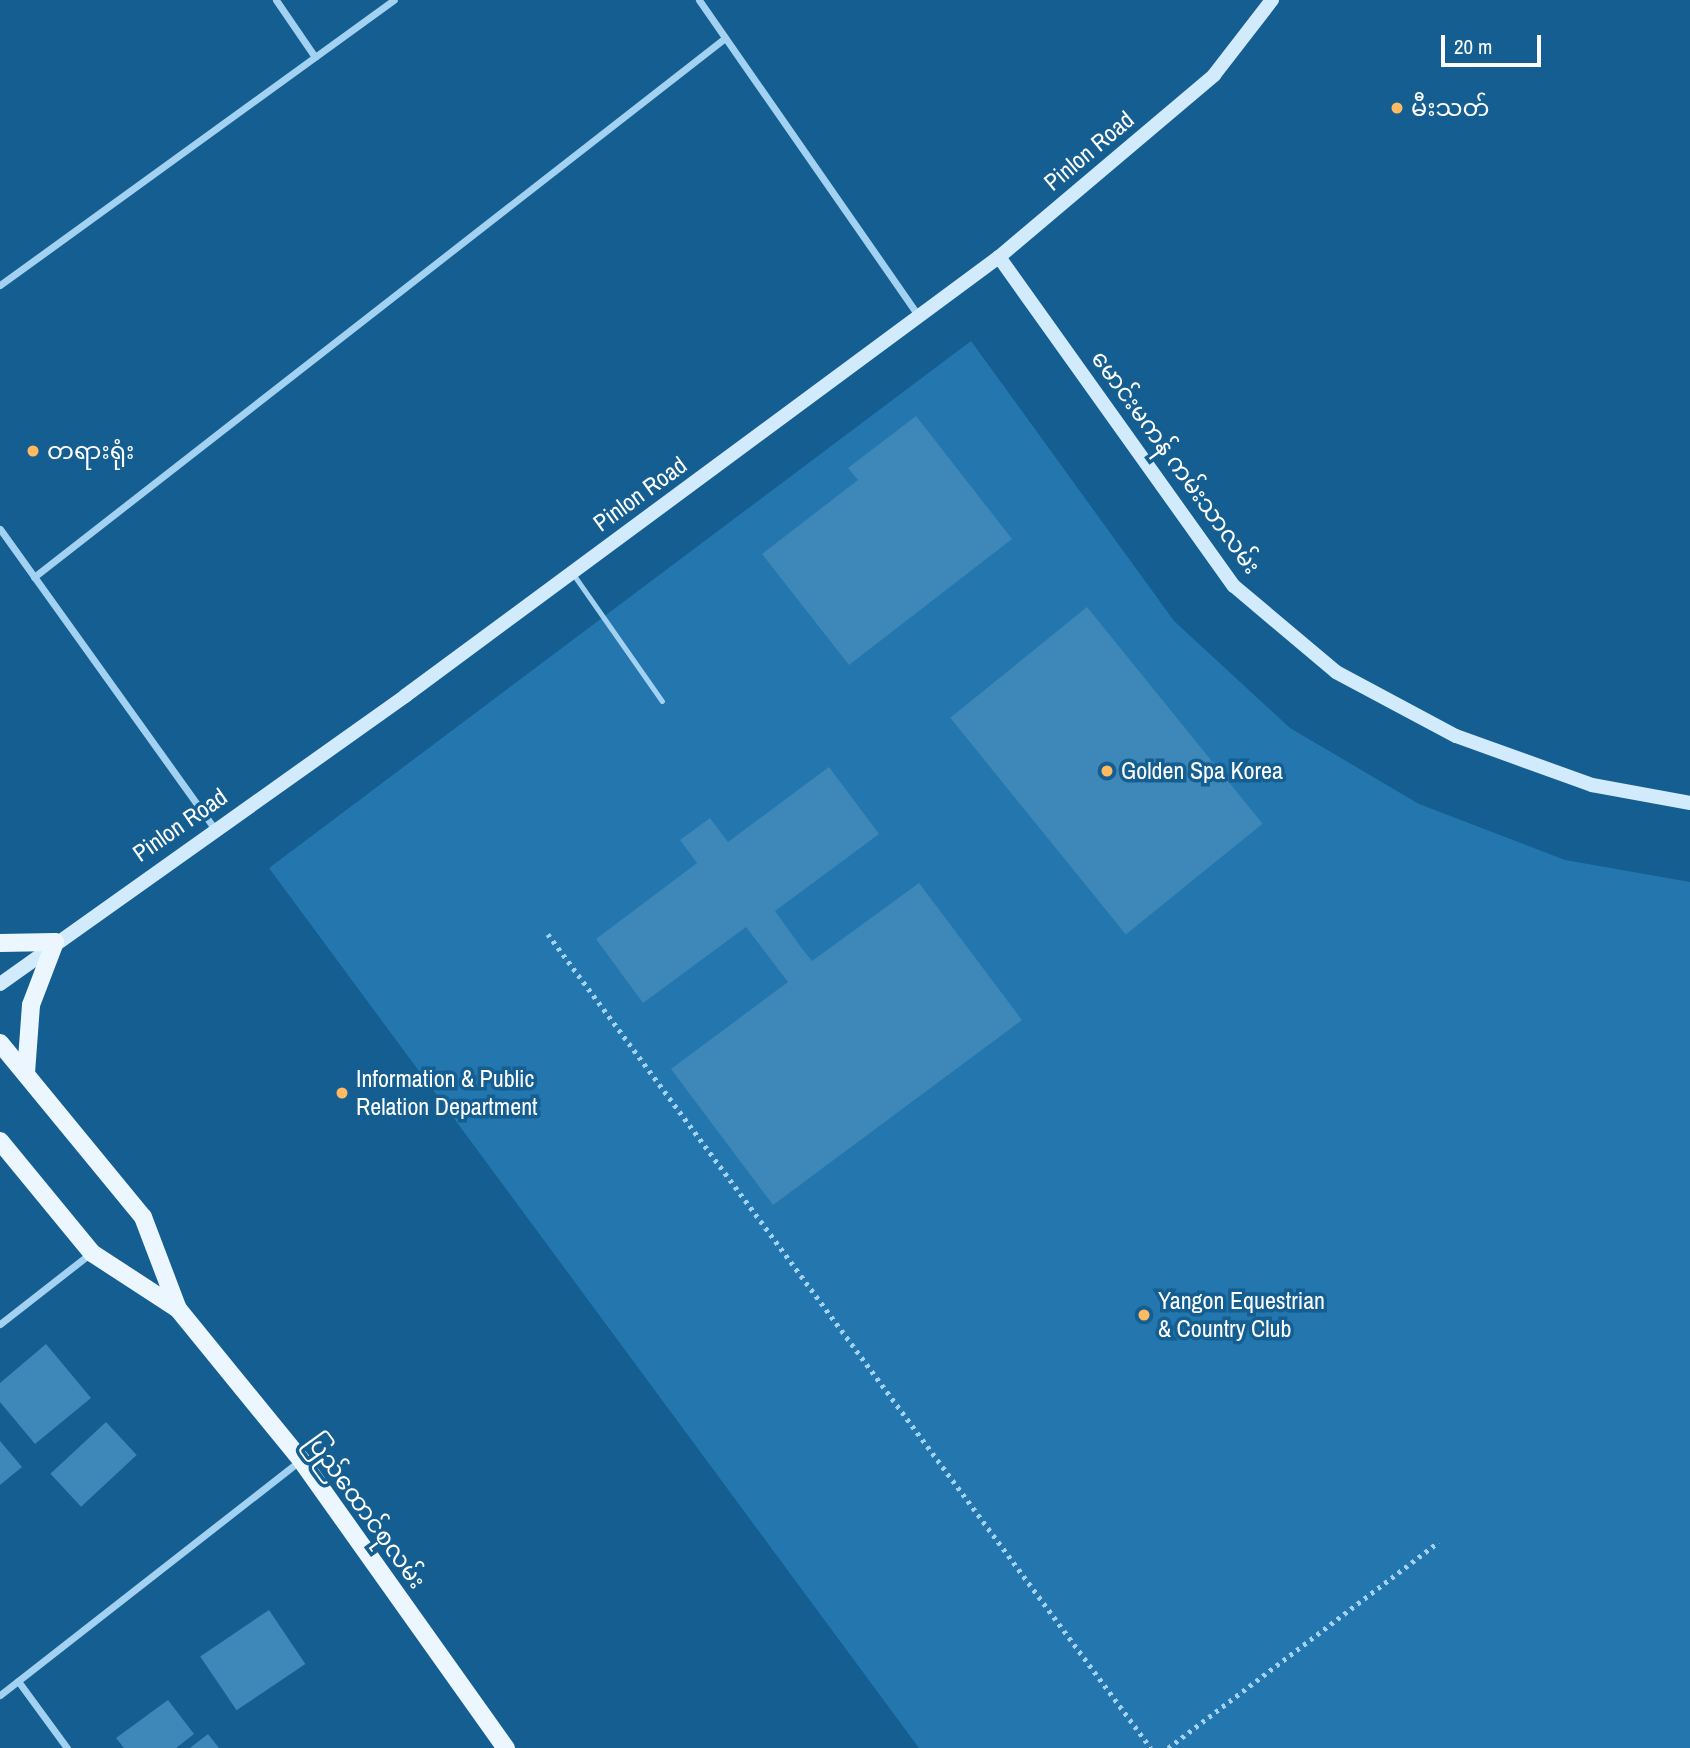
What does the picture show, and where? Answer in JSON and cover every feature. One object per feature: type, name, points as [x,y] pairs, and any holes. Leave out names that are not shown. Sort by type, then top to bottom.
[{"type":"main road","name":"Pinlon Road","points":[[0,984],[572,573],[999,257],[1214,75],[1272,0]]},
{"type":"main road","name":"မောင်းမကန် ကမ်းသာလမ်း","points":[[999,257],[1234,586],[1336,672],[1456,736],[1592,785],[1690,803]]},
{"type":"main road","points":[[0,943],[55,942],[32,1005],[26,1073]]},
{"type":"main road","name":"ပြည်ထောင်စုလမ်း","points":[[0,1043],[143,1217],[178,1308],[301,1460],[506,1748]]},
{"type":"main road","name":"ပြည်ထောင်စုလမ်း","points":[[0,1140],[92,1253],[178,1308]]},
{"type":"street","points":[[276,0],[316,57]]},
{"type":"street","points":[[0,285],[394,0]]},
{"type":"street","points":[[699,0],[919,316]]},
{"type":"street","points":[[34,577],[725,38]]},
{"type":"street","points":[[0,529],[214,828]]},
{"type":"street","points":[[0,1324],[92,1253]]},
{"type":"street","points":[[0,1695],[301,1460]]},
{"type":"street","points":[[18,1681],[67,1748]]},
{"type":"lane","points":[[572,573],[662,701]]},
{"type":"path","points":[[548,934],[1151,1748]]},
{"type":"path","points":[[1168,1748],[1438,1542]]},
{"type":"shaded area","name":"Yangon Equestrian & Country Club","points":[[971,341],[1174,621],[1290,728],[1419,804],[1565,860],[1690,882],[1690,1748],[919,1748],[269,868]]},
{"type":"building","points":[[916,416],[1012,539],[849,665],[762,554],[858,480],[848,468]]},
{"type":"building","name":"Golden Spa Korea","points":[[1087,607],[1263,824],[1126,935],[950,718]]},
{"type":"building","points":[[829,767],[879,834],[775,911],[803,950],[812,961],[919,883],[1022,1020],[773,1205],[671,1069],[788,982],[746,927],[643,1003],[596,939],[697,863],[680,840],[710,818],[728,842]]},
{"type":"building","points":[[46,1344],[91,1398],[35,1444],[0,1402],[0,1383]]},
{"type":"building","points":[[106,1422],[137,1455],[81,1507],[50,1474]]},
{"type":"building","points":[[0,1441],[22,1467],[0,1485]]},
{"type":"building","points":[[269,1610],[305,1664],[237,1710],[200,1656]]},
{"type":"building","points":[[168,1700],[194,1734],[176,1748],[124,1748],[116,1738]]},
{"type":"building","points":[[208,1734],[219,1748],[190,1748]]},
{"type":"place","name":"မီးသတ်","points":[[1397,108]]},
{"type":"place","name":"တရားရုံး","points":[[33,451]]},
{"type":"place","name":"Golden Spa Korea","points":[[1107,771]]},
{"type":"place","name":"Information & Public Relation Department","points":[[342,1093]]},
{"type":"place","name":"Yangon Equestrian & Country Club","points":[[1144,1315]]}]
